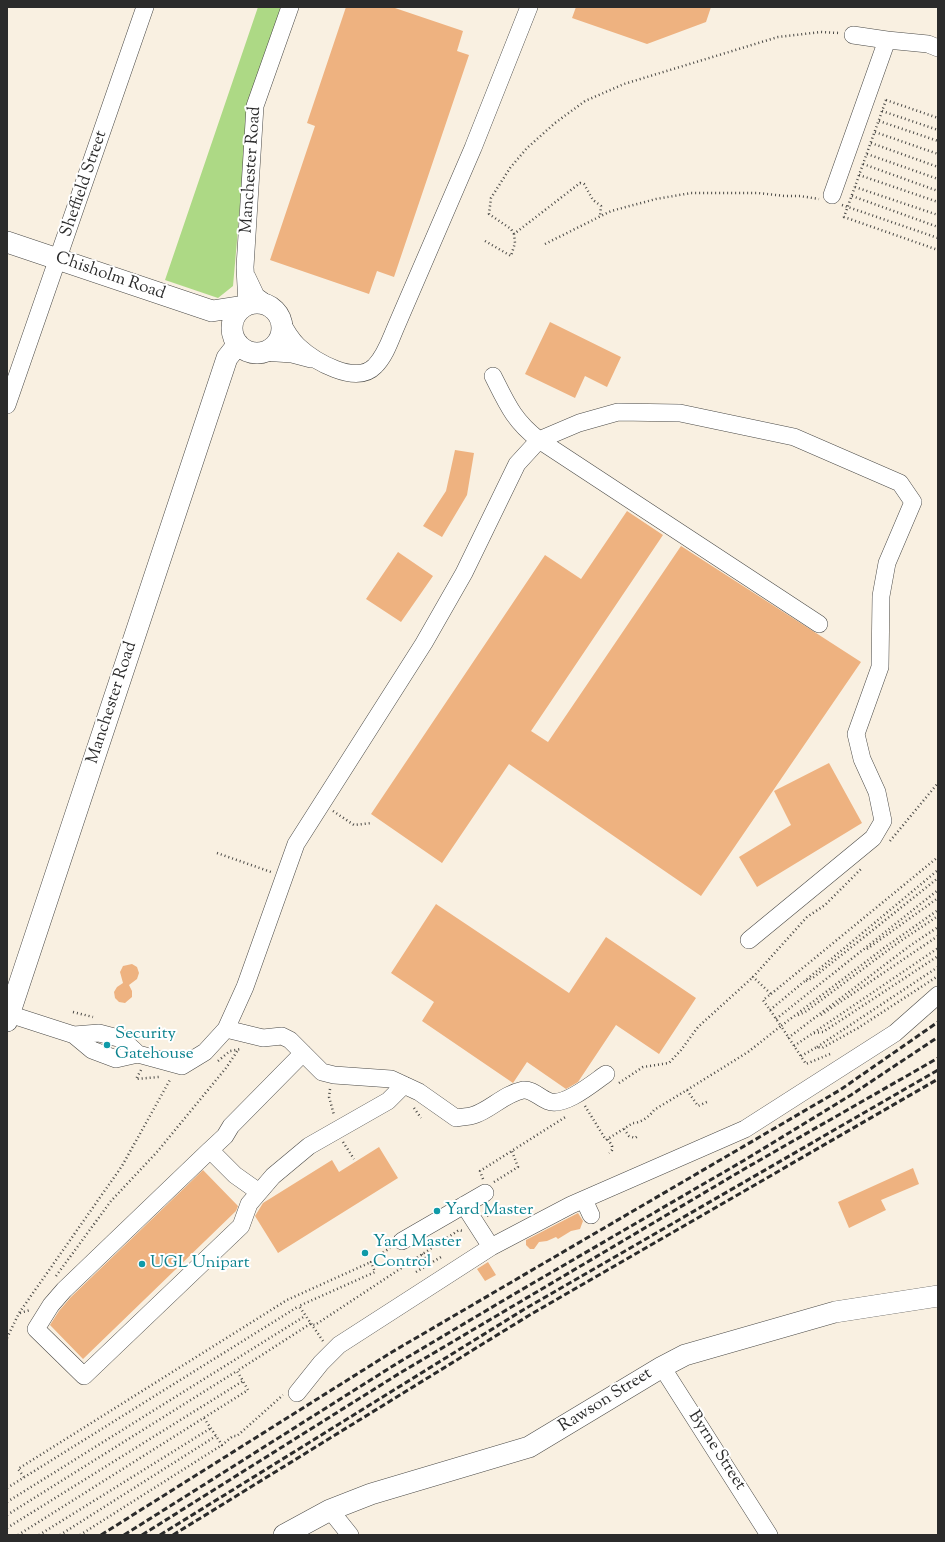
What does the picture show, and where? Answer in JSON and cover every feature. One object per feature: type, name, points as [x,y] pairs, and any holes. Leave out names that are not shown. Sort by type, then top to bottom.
[{"type":"main road","name":"Chisholm Road","points":[[7,242],[212,311],[253,305]]},
{"type":"main road","points":[[212,311],[246,346],[270,349],[276,344],[280,336],[281,321],[278,314],[253,305],[237,312],[233,320],[232,328],[246,346]]},
{"type":"main road","name":"Manchester Road","points":[[8,1018],[218,384],[233,362],[242,355],[246,346]]},
{"type":"main road","name":"Rawson Street","points":[[284,1535],[330,1510],[371,1494],[529,1447],[662,1367],[685,1355],[835,1312],[938,1296]]},
{"type":"street","name":"Sheffield Street","points":[[7,405],[146,7]]},
{"type":"street","name":"Manchester Road","points":[[253,305],[245,267],[255,106],[290,7]]},
{"type":"street","points":[[246,346],[292,354],[319,361],[351,374],[363,373],[374,367],[384,353],[473,148],[529,7]]},
{"type":"street","points":[[853,35],[928,44],[938,48]]},
{"type":"street","points":[[831,198],[887,40]]},
{"type":"street","points":[[281,321],[289,336],[300,348],[319,361]]},
{"type":"street","points":[[493,376],[510,409],[522,428],[819,624]]},
{"type":"street","points":[[8,1018],[74,1035],[92,1050],[116,1058],[138,1054],[182,1066],[205,1052],[226,1029],[245,987],[296,844],[424,643],[464,573],[517,464],[539,440],[579,423],[618,412],[680,413],[794,437],[900,483],[913,502],[887,563],[881,596],[880,667],[856,734],[862,759],[877,792],[883,821],[873,838],[749,940]]},
{"type":"street","points":[[296,1393],[340,1345],[491,1247],[588,1207],[745,1129],[895,1033],[938,995]]},
{"type":"street","points":[[226,1029],[263,1038],[282,1036],[290,1040],[322,1072],[334,1075],[391,1079],[419,1092],[456,1118],[474,1115],[494,1103],[524,1090],[534,1093],[548,1102],[556,1103],[571,1098],[606,1074]]},
{"type":"street","points":[[303,1053],[231,1126],[225,1136],[64,1290],[51,1305],[36,1330],[84,1376],[241,1226],[249,1204],[273,1176],[309,1146],[388,1101],[404,1085]]},
{"type":"street","points":[[210,1150],[235,1175],[259,1192]]},
{"type":"street","points":[[402,1241],[485,1192]]},
{"type":"street","points":[[464,1205],[491,1247]]},
{"type":"street","name":"Byrne Street","points":[[662,1367],[769,1535]]},
{"type":"street","points":[[330,1510],[350,1535]]},
{"type":"path","points":[[485,241],[511,256],[515,243],[514,234],[511,229],[489,214],[491,198],[510,168],[527,148],[555,123],[585,101],[624,84],[778,37],[821,32],[848,33],[853,35]]},
{"type":"path","points":[[868,94],[938,118]]},
{"type":"path","points":[[886,100],[844,217],[938,250]]},
{"type":"path","points":[[882,111],[938,130]]},
{"type":"path","points":[[879,121],[938,141]]},
{"type":"path","points":[[875,132],[938,154]]},
{"type":"path","points":[[871,143],[938,166]]},
{"type":"path","points":[[867,154],[938,179]]},
{"type":"path","points":[[845,158],[938,191]]},
{"type":"path","points":[[859,175],[938,202]]},
{"type":"path","points":[[514,234],[580,183],[584,184],[593,200],[601,206],[600,216]]},
{"type":"path","points":[[855,186],[938,215]]},
{"type":"path","points":[[545,244],[611,212],[656,199],[691,193],[750,193],[831,198],[848,207],[938,238]]},
{"type":"path","points":[[852,196],[938,227]]},
{"type":"path","points":[[885,845],[894,837],[938,784]]},
{"type":"path","points":[[217,853],[265,870]]},
{"type":"path","points":[[830,1054],[806,1064],[764,1000],[938,856]]},
{"type":"path","points":[[771,994],[753,977],[807,917],[825,905],[864,866]]},
{"type":"path","points":[[770,1010],[938,870]]},
{"type":"path","points":[[802,983],[814,977],[938,878]]},
{"type":"path","points":[[776,1019],[938,890]]},
{"type":"path","points":[[848,962],[938,898]]},
{"type":"path","points":[[608,1139],[637,1123],[651,1114],[654,1110],[748,1052],[938,910]]},
{"type":"path","points":[[794,1017],[805,1012],[899,942],[938,916]]},
{"type":"path","points":[[788,1038],[911,945],[938,927]]},
{"type":"path","points":[[817,1017],[826,1013],[938,936]]},
{"type":"path","points":[[794,1046],[938,948]]},
{"type":"path","points":[[813,1033],[823,1032],[938,956]]},
{"type":"path","points":[[801,1056],[938,967]]},
{"type":"path","points":[[817,1047],[822,1048],[858,1028],[938,976]]},
{"type":"path","points":[[73,1012],[94,1018]]},
{"type":"path","points":[[216,1062],[223,1059],[230,1052],[246,1048]]},
{"type":"path","points":[[55,1277],[111,1201],[157,1152],[226,1068],[238,1050]]},
{"type":"path","points":[[7,1338],[19,1313],[122,1166],[171,1078],[177,1078]]},
{"type":"path","points":[[326,1085],[330,1087],[329,1097],[341,1139],[354,1159]]},
{"type":"path","points":[[687,1090],[698,1106],[709,1101]]},
{"type":"path","points":[[584,1106],[606,1140],[608,1139],[612,1146],[612,1150],[609,1153]]},
{"type":"path","points":[[624,1129],[629,1136],[635,1138],[638,1136]]},
{"type":"path","points":[[7,1515],[310,1324],[315,1325],[459,1230],[464,1231],[492,1213]]},
{"type":"path","points":[[24,1478],[18,1469],[287,1300],[371,1262],[373,1259],[402,1241]]},
{"type":"path","points":[[422,1254],[429,1264]]},
{"type":"path","points":[[416,1272],[441,1256]]},
{"type":"path","points":[[7,1488],[299,1306],[375,1272],[371,1262]]},
{"type":"path","points":[[299,1306],[310,1324],[333,1352]]},
{"type":"path","points":[[19,1313],[32,1309]]},
{"type":"path","points":[[7,1502],[305,1316]]},
{"type":"path","points":[[18,1535],[248,1390],[237,1371]]},
{"type":"path","points":[[7,1528],[243,1381]]},
{"type":"path","points":[[80,1535],[234,1436],[237,1436],[284,1394],[296,1393]]},
{"type":"path","points":[[204,1418],[222,1445]]},
{"type":"path","points":[[39,1535],[211,1428]]},
{"type":"path","points":[[60,1535],[216,1436]]},
{"type":"green space","points":[[258,7],[283,7],[249,103],[233,286],[218,298],[165,280]]},
{"type":"building","points":[[346,7],[392,7],[463,31],[457,51],[469,55],[394,277],[377,271],[369,294],[270,260],[315,126],[307,123]]},
{"type":"building","points":[[576,7],[711,7],[706,22],[647,44],[572,18]]},
{"type":"building","points":[[550,322],[621,357],[607,387],[585,376],[575,398],[525,374]]},
{"type":"building","points":[[455,450],[474,453],[467,495],[442,537],[423,526],[446,491]]},
{"type":"building","points":[[627,511],[663,535],[531,731],[548,742],[681,546],[861,662],[701,896],[509,764],[442,863],[371,814],[545,555],[581,579]]},
{"type":"building","points":[[398,552],[433,576],[401,622],[366,599]]},
{"type":"building","points":[[829,763],[862,823],[757,887],[739,857],[791,825],[774,791]]},
{"type":"building","points":[[436,904],[569,993],[606,937],[696,998],[659,1054],[616,1025],[578,1082],[566,1089],[527,1062],[513,1083],[422,1021],[434,1002],[391,973]]},
{"type":"building","points":[[132,964],[137,967],[139,973],[137,979],[129,985],[132,991],[132,997],[125,1003],[119,1002],[115,998],[114,992],[117,987],[123,983],[120,972],[123,966]]},
{"type":"building","points":[[379,1147],[398,1178],[278,1253],[255,1216],[263,1203],[332,1160],[339,1172]]},
{"type":"building","points":[[913,1168],[919,1184],[881,1200],[886,1210],[849,1228],[838,1202]]},
{"type":"building","name":"UGL Unipart","points":[[203,1170],[238,1206],[236,1211],[83,1359],[50,1325],[71,1297]]},
{"type":"building","points":[[578,1213],[583,1221],[580,1229],[571,1231],[558,1239],[556,1237],[547,1241],[539,1242],[534,1249],[530,1249],[526,1245],[526,1240]]},
{"type":"building","points":[[488,1262],[496,1275],[485,1281],[477,1269]]},
{"type":"railway","points":[[101,1535],[392,1352],[840,1090],[938,1022]]},
{"type":"railway","points":[[124,1535],[396,1364],[743,1161],[851,1095],[938,1037]]},
{"type":"railway","points":[[142,1535],[400,1373],[746,1168],[938,1058]]},
{"type":"railway","points":[[160,1535],[523,1310],[938,1070]]},
{"type":"railway","points":[[173,1535],[528,1316],[938,1079]]},
{"type":"place","name":"Security Gatehouse","points":[[107,1045]]},
{"type":"place","name":"Yard Master","points":[[437,1211]]},
{"type":"place","name":"Yard Master Control","points":[[365,1253]]},
{"type":"place","name":"UGL Unipart","points":[[142,1264]]}]
